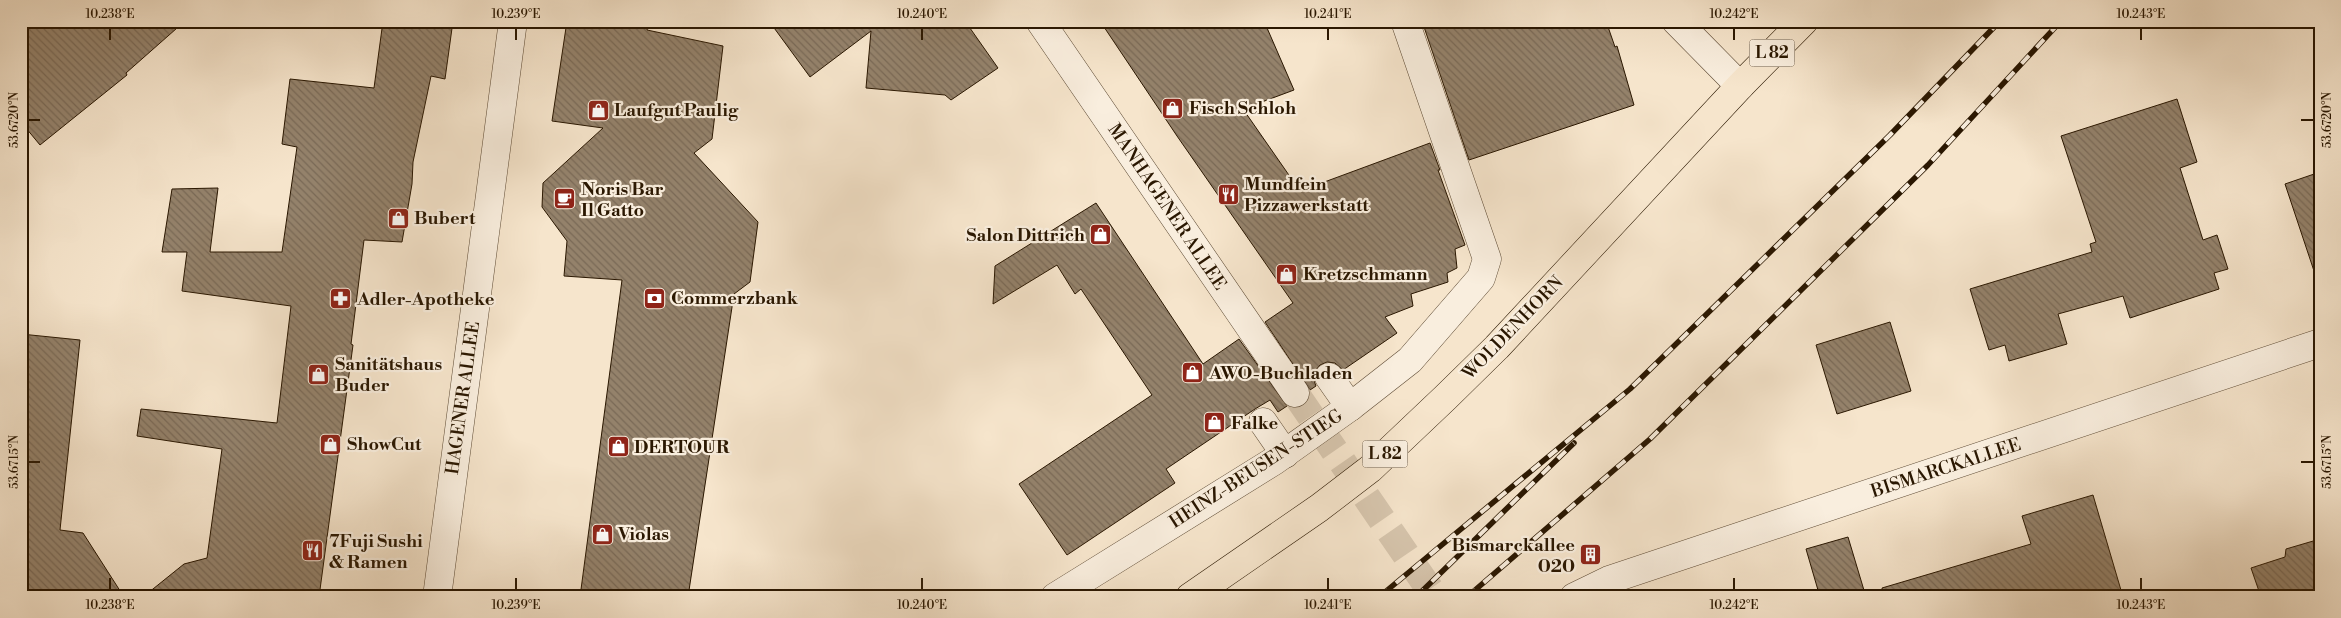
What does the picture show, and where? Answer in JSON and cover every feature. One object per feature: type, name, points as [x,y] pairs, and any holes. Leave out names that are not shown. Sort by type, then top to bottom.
[{"type":"main road","name":"WOLDENHORN","points":[[1190,597],[1326,503],[1370,469],[1446,398],[1497,347],[1740,86],[1804,21]]},
{"type":"street","name":"HAGENER ALLEE","points":[[437,597],[513,21]]},
{"type":"street","name":"MANHAGENER ALLEE","points":[[1040,21],[1295,393]]},
{"type":"street","name":"HEINZ-BEUSEN-STIEG","points":[[1055,597],[1285,454],[1350,407],[1410,360],[1481,278],[1487,259],[1405,21]]},
{"type":"street","points":[[1676,21],[1740,86]]},
{"type":"street","name":"BISMARCKALLEE","points":[[1574,597],[1609,580],[2320,343]]},
{"type":"street","points":[[1329,377],[1350,407]]},
{"type":"street","points":[[1263,422],[1285,454]]},
{"type":"building","points":[[21,21],[185,21],[126,73],[127,75],[40,145],[21,122]]},
{"type":"building","points":[[383,21],[453,21],[445,79],[431,76],[413,162],[412,184],[402,242],[364,240],[351,344],[353,345],[319,597],[143,597],[184,564],[207,558],[222,449],[137,436],[141,409],[277,423],[291,306],[182,291],[187,252],[162,252],[172,189],[218,188],[210,252],[282,252],[297,147],[282,144],[290,79],[374,88]]},
{"type":"building","points":[[567,21],[649,21],[647,30],[723,46],[712,139],[694,153],[758,222],[750,282],[734,294],[688,597],[580,597],[622,280],[564,276],[567,241],[542,207],[543,183],[603,128],[552,121]]},
{"type":"building","points":[[769,21],[965,21],[998,68],[951,100],[945,95],[866,88],[871,31],[810,77]]},
{"type":"building","points":[[1100,21],[1264,21],[1294,90],[1243,109],[1300,191],[1430,143],[1465,245],[1455,249],[1457,268],[1447,273],[1448,282],[1411,294],[1413,306],[1385,317],[1397,333],[1343,370],[1335,363],[1327,362],[1320,365],[1315,371],[1313,378],[1316,386],[1310,390],[1265,322],[1293,303]]},
{"type":"building","points":[[1422,21],[1606,21],[1615,47],[1617,46],[1634,105],[1469,160]]},
{"type":"building","points":[[2177,99],[2197,162],[2180,168],[2203,240],[2217,235],[2228,269],[2214,273],[2219,289],[2130,318],[2123,296],[2058,314],[2067,344],[2009,361],[2005,345],[1989,350],[1970,289],[2092,252],[2090,244],[2096,242],[2061,136]]},
{"type":"building","points":[[2320,172],[2320,270],[2314,271],[2285,184]]},
{"type":"building","points":[[1096,203],[1203,364],[1239,339],[1287,406],[1278,412],[1270,400],[1166,469],[1175,483],[1067,555],[1019,484],[1152,395],[1081,289],[1075,294],[1057,265],[993,304],[995,266]]},
{"type":"building","points":[[1890,322],[1911,391],[1837,414],[1816,345]]},
{"type":"building","points":[[21,334],[80,340],[60,530],[83,533],[124,597],[21,597]]},
{"type":"building","points":[[2093,495],[2123,597],[1883,597],[1882,588],[2031,544],[2022,516]]},
{"type":"building","points":[[1848,537],[1866,597],[1820,597],[1806,549]]},
{"type":"building","points":[[2320,539],[2320,597],[2261,597],[2251,568],[2285,557],[2286,549]]},
{"type":"tunnel","points":[[1295,393],[1435,597]]},
{"type":"railway","points":[[1379,597],[1630,389],[1890,135],[2000,21]]},
{"type":"railway","points":[[1467,597],[1650,439],[1928,165],[2061,21]]},
{"type":"railway","points":[[1416,597],[1574,443]]},
{"type":"place","name":"Fisch Schloh","points":[[1173,108]]},
{"type":"place","name":"Laufgut Paulig","points":[[598,110]]},
{"type":"place","name":"Mundfein Pizzawerkstatt","points":[[1228,194]]},
{"type":"place","name":"Noris Bar Il Gatto","points":[[565,199]]},
{"type":"place","name":"Bubert","points":[[398,218]]},
{"type":"place","name":"Salon Dittrich","points":[[1101,235]]},
{"type":"place","name":"Kretzschmann","points":[[1287,274]]},
{"type":"place","name":"Commerzbank","points":[[655,298]]},
{"type":"place","name":"Adler-Apotheke","points":[[341,299]]},
{"type":"place","name":"AWO-Buchladen","points":[[1193,373]]},
{"type":"place","name":"Sanitätshaus Buder","points":[[319,374]]},
{"type":"place","name":"Falke","points":[[1215,423]]},
{"type":"place","name":"ShowCut","points":[[331,444]]},
{"type":"place","name":"DERTOUR","points":[[618,447]]},
{"type":"place","name":"Violas","points":[[602,534]]},
{"type":"place","name":"7Fuji Sushi & Ramen","points":[[313,551]]},
{"type":"place","name":"Bismarckallee 020","points":[[1591,555]]}]
